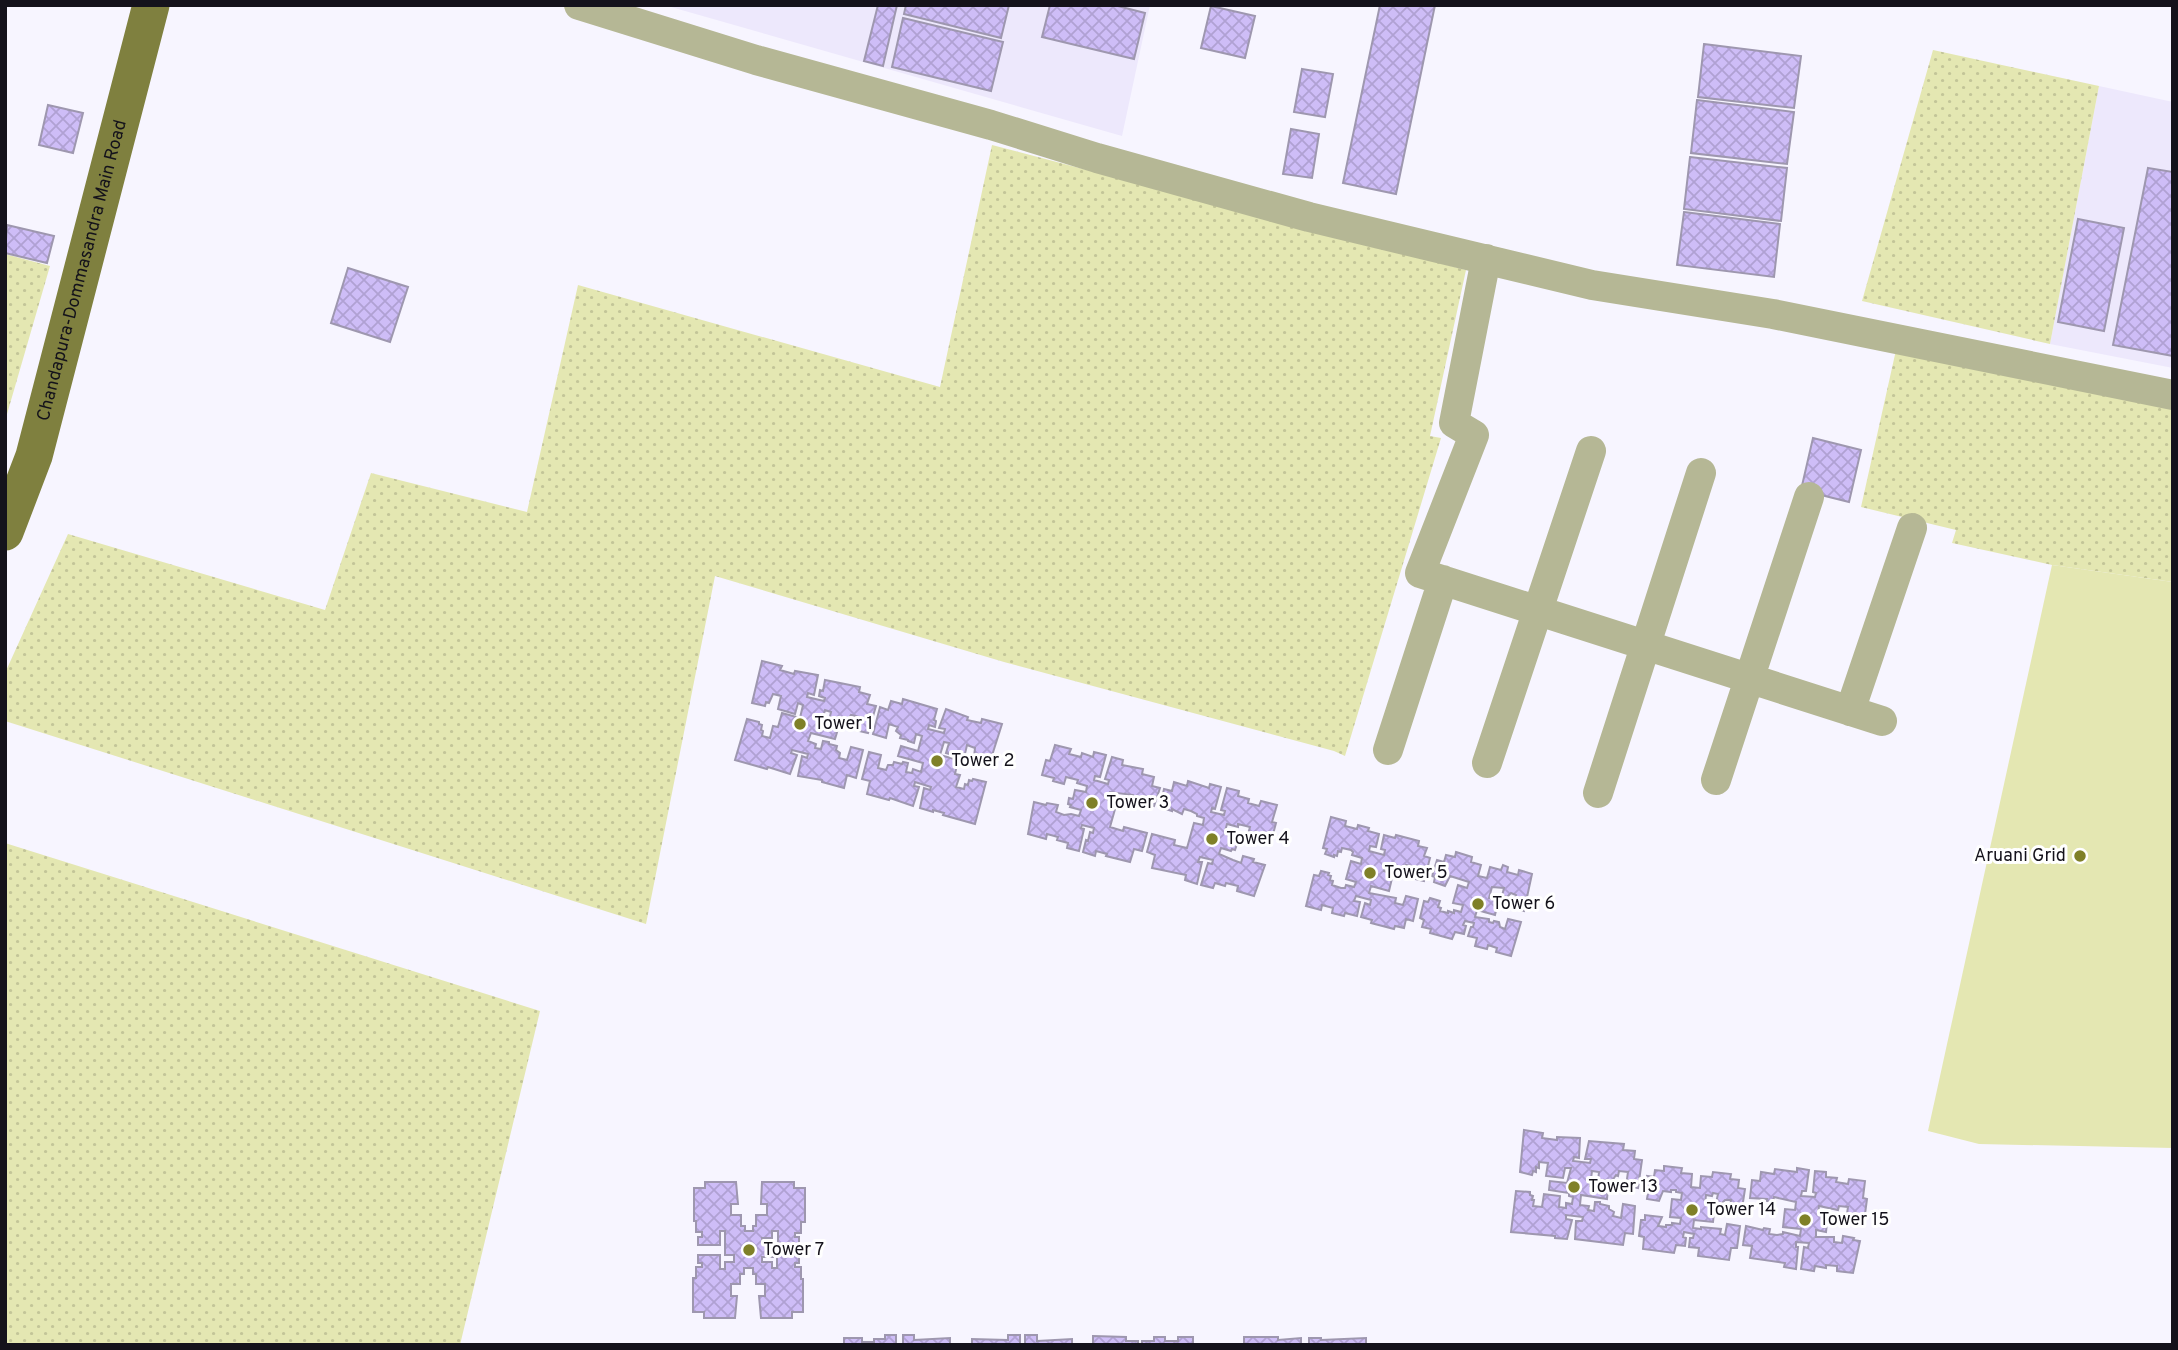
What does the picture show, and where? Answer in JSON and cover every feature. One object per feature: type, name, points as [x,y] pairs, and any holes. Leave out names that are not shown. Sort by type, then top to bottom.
[{"type":"main road","name":"Chandapura-Dommasandra Main Road","points":[[5,473],[13,452],[127,5]]},
{"type":"main road","name":"Chandapura-Dommasandra Main Road","points":[[5,532],[34,456],[151,5]]},
{"type":"street","points":[[579,5],[756,60],[1309,217],[1592,285],[1773,314],[2173,395]]},
{"type":"street","points":[[1486,259],[1454,423],[1474,435],[1420,573],[1882,721]]},
{"type":"street","points":[[1487,763],[1591,451]]},
{"type":"street","points":[[1598,793],[1700,473]]},
{"type":"street","points":[[1716,780],[1809,497]]},
{"type":"street","points":[[1850,711],[1912,528]]},
{"type":"street","points":[[1388,750],[1443,580]]},
{"type":"shaded area","points":[[664,5],[1150,5],[1122,136]]},
{"type":"shaded area","points":[[2099,86],[2173,102],[2173,368],[2050,344]]},
{"type":"green space","points":[[1933,50],[2099,86],[2050,344],[1862,301]]},
{"type":"green space","points":[[992,145],[1466,270],[1430,436],[1441,438],[1345,756],[1004,662],[715,576],[646,924],[5,721],[5,673],[68,534],[325,610],[371,473],[527,512],[578,285],[940,387]]},
{"type":"green space","points":[[5,254],[50,266],[5,421]]},
{"type":"green space","points":[[1896,350],[2173,403],[2173,582],[2052,565],[1952,543],[1956,530],[1861,507]]},
{"type":"green space","name":"Aruani Grid","points":[[2052,565],[2173,582],[2173,1148],[1979,1144],[1928,1131]]},
{"type":"green space","points":[[5,843],[540,1011],[460,1345],[5,1345]]},
{"type":"building","points":[[878,5],[897,5],[883,66],[864,61]]},
{"type":"building","points":[[906,5],[1009,5],[1001,38],[904,14]]},
{"type":"building","points":[[1050,5],[1114,5],[1145,13],[1134,59],[1042,37]]},
{"type":"building","points":[[1380,5],[1435,5],[1396,194],[1343,183]]},
{"type":"building","points":[[1211,6],[1255,16],[1245,58],[1201,48]]},
{"type":"building","points":[[903,18],[1003,42],[991,91],[892,67]]},
{"type":"building","points":[[1704,44],[1801,56],[1794,108],[1698,97]]},
{"type":"building","points":[[1302,69],[1333,74],[1325,117],[1294,112]]},
{"type":"building","points":[[1697,100],[1794,112],[1787,164],[1691,153]]},
{"type":"building","points":[[48,105],[83,113],[73,153],[39,145]]},
{"type":"building","points":[[1291,129],[1319,134],[1312,178],[1283,174]]},
{"type":"building","points":[[1690,157],[1787,168],[1781,221],[1684,209]]},
{"type":"building","points":[[2148,168],[2173,172],[2173,356],[2113,345]]},
{"type":"building","points":[[1684,212],[1780,224],[1774,277],[1677,265]]},
{"type":"building","points":[[2078,219],[2124,228],[2104,331],[2058,322]]},
{"type":"building","points":[[7,225],[54,236],[47,263],[5,253]]},
{"type":"building","points":[[348,268],[408,287],[390,342],[331,323]]},
{"type":"building","points":[[1813,438],[1861,450],[1849,502],[1801,490]]},
{"type":"building","name":"Tower 1","points":[[762,661],[782,666],[780,670],[794,674],[795,671],[818,675],[814,695],[808,693],[807,697],[824,701],[825,698],[819,696],[825,680],[860,687],[859,692],[870,695],[867,704],[876,706],[868,733],[855,730],[859,717],[851,715],[847,721],[829,721],[831,712],[825,710],[821,725],[838,729],[835,739],[811,733],[808,741],[816,744],[815,748],[821,749],[823,741],[829,742],[837,746],[839,758],[847,760],[851,747],[863,750],[856,778],[847,775],[844,788],[822,780],[798,776],[802,756],[807,758],[808,754],[792,750],[791,753],[797,755],[790,774],[735,760],[747,719],[759,722],[762,725],[762,736],[770,738],[773,726],[778,727],[782,713],[800,718],[803,705],[798,703],[795,714],[778,709],[781,696],[773,694],[765,706],[752,703]]},
{"type":"building","name":"Tower 2","points":[[903,699],[937,709],[935,727],[929,725],[928,729],[944,733],[945,729],[939,728],[946,709],[968,717],[967,720],[981,723],[982,719],[1002,724],[989,765],[977,762],[978,758],[974,757],[975,748],[967,745],[964,758],[946,753],[949,743],[944,742],[940,755],[958,760],[955,774],[960,775],[956,787],[964,789],[965,784],[968,785],[969,780],[973,779],[986,782],[975,824],[920,808],[924,788],[930,790],[931,787],[915,782],[914,786],[919,787],[913,806],[867,794],[870,781],[862,779],[869,752],[881,755],[878,768],[886,770],[888,765],[893,765],[894,762],[903,762],[908,763],[906,772],[912,773],[913,769],[921,772],[923,763],[898,756],[901,746],[918,751],[922,736],[916,734],[914,743],[908,741],[900,738],[901,735],[896,731],[898,727],[889,724],[886,738],[873,734],[880,707],[888,710],[891,701],[902,704]]},
{"type":"building","name":"Tower 3","points":[[1055,745],[1071,749],[1069,754],[1081,757],[1082,753],[1093,757],[1094,752],[1106,755],[1100,777],[1095,776],[1094,780],[1108,784],[1109,780],[1105,779],[1112,757],[1123,760],[1122,765],[1143,769],[1142,774],[1154,777],[1152,786],[1160,788],[1154,806],[1142,803],[1143,800],[1132,799],[1133,795],[1110,792],[1108,800],[1117,802],[1110,827],[1123,831],[1124,827],[1147,833],[1142,851],[1134,849],[1130,862],[1096,851],[1095,856],[1083,852],[1086,840],[1088,841],[1094,828],[1082,825],[1081,828],[1084,829],[1079,851],[1067,848],[1068,843],[1057,840],[1058,837],[1047,834],[1046,839],[1028,834],[1034,802],[1058,805],[1056,812],[1064,815],[1079,816],[1081,810],[1070,807],[1069,798],[1073,799],[1075,790],[1086,792],[1087,786],[1066,777],[1064,784],[1042,775],[1046,760],[1050,761]]},
{"type":"building","name":"Tower 4","points":[[1188,781],[1209,788],[1210,784],[1221,787],[1215,809],[1212,808],[1211,812],[1224,815],[1225,811],[1221,810],[1227,788],[1239,791],[1238,796],[1249,799],[1248,803],[1259,806],[1261,801],[1277,805],[1272,822],[1276,823],[1272,838],[1248,834],[1250,827],[1227,824],[1225,831],[1236,833],[1233,843],[1237,844],[1235,850],[1231,851],[1221,848],[1219,854],[1241,863],[1243,856],[1265,865],[1254,896],[1237,891],[1238,886],[1226,883],[1225,886],[1215,883],[1213,888],[1201,885],[1208,863],[1212,864],[1213,860],[1200,857],[1198,862],[1202,862],[1197,884],[1185,880],[1186,875],[1152,868],[1155,855],[1147,852],[1152,834],[1175,840],[1174,845],[1187,848],[1194,823],[1203,825],[1204,818],[1191,811],[1184,809],[1182,814],[1160,807],[1164,789],[1172,791],[1174,782],[1187,786]]},
{"type":"building","name":"Tower 5","points":[[1331,817],[1346,821],[1345,826],[1357,829],[1358,825],[1379,834],[1376,847],[1370,846],[1369,851],[1384,855],[1385,850],[1381,849],[1384,835],[1419,841],[1418,846],[1427,848],[1424,856],[1430,858],[1424,881],[1411,878],[1414,867],[1406,865],[1404,869],[1386,864],[1384,871],[1393,874],[1389,891],[1371,886],[1369,893],[1396,898],[1395,903],[1403,905],[1406,896],[1418,899],[1413,921],[1406,919],[1404,928],[1395,926],[1394,929],[1371,923],[1372,920],[1361,917],[1365,903],[1370,905],[1371,900],[1356,896],[1354,901],[1360,902],[1357,916],[1332,913],[1333,908],[1322,905],[1321,910],[1306,906],[1314,875],[1319,876],[1321,871],[1329,873],[1332,885],[1341,888],[1346,885],[1354,887],[1356,882],[1346,879],[1351,861],[1361,864],[1362,858],[1352,855],[1351,850],[1342,848],[1337,856],[1325,854],[1327,849],[1323,848]]},
{"type":"building","name":"Tower 6","points":[[1456,852],[1472,857],[1471,862],[1481,865],[1478,876],[1487,878],[1490,867],[1501,870],[1503,865],[1508,867],[1507,872],[1518,875],[1519,870],[1532,874],[1524,911],[1512,908],[1516,895],[1511,893],[1507,897],[1502,896],[1504,888],[1492,887],[1489,898],[1499,898],[1495,915],[1477,910],[1475,917],[1489,919],[1489,922],[1493,923],[1499,922],[1500,927],[1505,929],[1508,919],[1521,922],[1511,956],[1496,952],[1497,948],[1488,945],[1487,949],[1475,946],[1477,938],[1468,936],[1474,923],[1465,921],[1464,934],[1455,932],[1452,939],[1430,933],[1431,929],[1422,927],[1424,920],[1420,918],[1424,901],[1428,902],[1430,898],[1440,901],[1440,911],[1461,912],[1463,905],[1453,903],[1458,885],[1467,888],[1469,882],[1450,876],[1445,886],[1434,882],[1435,877],[1432,876],[1437,860],[1444,862],[1446,855],[1455,857]]},
{"type":"building","name":"Tower 13","points":[[1524,1130],[1543,1133],[1542,1138],[1580,1138],[1579,1158],[1574,1157],[1573,1161],[1590,1163],[1591,1159],[1585,1159],[1589,1141],[1624,1144],[1623,1150],[1635,1151],[1634,1159],[1642,1160],[1638,1188],[1626,1186],[1628,1172],[1619,1171],[1612,1181],[1604,1182],[1598,1181],[1599,1172],[1592,1171],[1590,1186],[1608,1188],[1607,1199],[1581,1195],[1580,1205],[1589,1206],[1588,1210],[1594,1211],[1595,1202],[1600,1202],[1609,1206],[1614,1212],[1613,1216],[1621,1218],[1623,1204],[1635,1206],[1633,1234],[1625,1233],[1623,1245],[1575,1239],[1576,1221],[1582,1221],[1583,1217],[1566,1215],[1566,1219],[1572,1220],[1567,1239],[1511,1232],[1516,1191],[1530,1192],[1534,1200],[1533,1206],[1542,1207],[1544,1194],[1560,1196],[1559,1207],[1566,1208],[1566,1203],[1572,1204],[1573,1197],[1569,1196],[1569,1193],[1549,1190],[1550,1181],[1567,1183],[1571,1168],[1565,1168],[1563,1178],[1546,1176],[1548,1163],[1539,1162],[1539,1168],[1536,1167],[1536,1172],[1533,1171],[1532,1175],[1520,1172]]},
{"type":"building","name":"Tower 14","points":[[1664,1166],[1682,1168],[1681,1173],[1692,1174],[1691,1187],[1700,1188],[1701,1176],[1712,1177],[1713,1172],[1731,1174],[1730,1179],[1739,1180],[1738,1188],[1745,1189],[1741,1215],[1729,1214],[1731,1200],[1716,1203],[1718,1194],[1713,1193],[1712,1196],[1706,1195],[1705,1204],[1715,1205],[1713,1222],[1694,1220],[1693,1228],[1721,1229],[1720,1234],[1725,1235],[1727,1224],[1740,1226],[1737,1248],[1731,1248],[1729,1260],[1698,1256],[1699,1248],[1689,1247],[1690,1238],[1693,1238],[1694,1234],[1684,1232],[1685,1246],[1676,1245],[1674,1253],[1643,1249],[1644,1237],[1639,1236],[1641,1220],[1645,1220],[1645,1215],[1662,1217],[1658,1226],[1680,1224],[1681,1218],[1670,1217],[1672,1199],[1681,1200],[1682,1193],[1676,1190],[1663,1191],[1659,1201],[1647,1199],[1648,1193],[1645,1193],[1647,1176],[1654,1177],[1655,1170],[1664,1171]]},
{"type":"building","name":"Tower 15","points":[[1797,1168],[1809,1170],[1806,1191],[1802,1191],[1801,1196],[1815,1197],[1815,1171],[1826,1172],[1826,1177],[1837,1178],[1836,1182],[1848,1184],[1849,1179],[1865,1181],[1865,1214],[1847,1214],[1848,1207],[1839,1206],[1838,1210],[1819,1206],[1818,1213],[1828,1214],[1826,1232],[1816,1230],[1816,1237],[1834,1237],[1834,1242],[1842,1243],[1843,1236],[1860,1241],[1853,1273],[1837,1271],[1837,1266],[1826,1265],[1826,1268],[1815,1266],[1814,1271],[1801,1269],[1804,1247],[1808,1248],[1809,1243],[1796,1242],[1796,1269],[1784,1267],[1785,1263],[1750,1258],[1752,1246],[1743,1245],[1746,1226],[1770,1229],[1769,1234],[1777,1235],[1783,1232],[1800,1236],[1801,1229],[1783,1227],[1785,1209],[1795,1210],[1796,1202],[1774,1197],[1773,1202],[1750,1198],[1752,1180],[1760,1181],[1761,1172],[1774,1174],[1775,1169],[1797,1172]]},
{"type":"building","name":"Tower 7","points":[[705,1182],[736,1182],[738,1204],[731,1204],[731,1215],[741,1215],[741,1226],[745,1226],[745,1231],[753,1231],[756,1215],[767,1215],[767,1204],[761,1204],[762,1182],[794,1182],[794,1188],[805,1188],[805,1222],[801,1222],[801,1233],[795,1233],[795,1237],[799,1237],[799,1245],[778,1245],[778,1231],[772,1231],[772,1238],[762,1238],[762,1243],[773,1243],[773,1257],[762,1257],[762,1262],[772,1262],[772,1268],[777,1268],[777,1255],[799,1255],[799,1263],[795,1263],[795,1267],[801,1267],[803,1312],[792,1312],[792,1318],[761,1318],[759,1296],[765,1296],[765,1284],[756,1284],[753,1268],[744,1268],[744,1274],[740,1274],[740,1284],[731,1284],[731,1296],[737,1296],[735,1318],[704,1318],[704,1312],[693,1312],[693,1278],[696,1278],[696,1267],[702,1267],[702,1263],[698,1263],[698,1255],[720,1255],[720,1269],[725,1269],[725,1262],[734,1262],[734,1255],[725,1255],[725,1231],[720,1231],[720,1245],[698,1245],[698,1237],[702,1237],[702,1232],[696,1232],[694,1221],[694,1188],[705,1188]]},
{"type":"building","points":[[885,1335],[896,1335],[896,1345],[844,1345],[844,1338],[862,1338],[862,1342],[874,1342],[874,1339],[885,1339]]},
{"type":"building","points":[[903,1335],[914,1335],[914,1340],[950,1338],[950,1345],[903,1345]]},
{"type":"building","points":[[1008,1335],[1020,1335],[1020,1345],[972,1345],[972,1339],[1008,1340]]},
{"type":"building","points":[[1025,1335],[1037,1335],[1037,1341],[1072,1339],[1072,1345],[1025,1345]]},
{"type":"building","points":[[1093,1336],[1126,1337],[1126,1341],[1138,1341],[1138,1345],[1093,1345]]},
{"type":"building","points":[[1154,1337],[1165,1337],[1165,1341],[1178,1341],[1178,1337],[1193,1337],[1193,1345],[1142,1345],[1142,1341],[1154,1341]]},
{"type":"building","points":[[1244,1337],[1278,1337],[1278,1340],[1301,1338],[1301,1345],[1244,1345]]},
{"type":"building","points":[[1309,1338],[1366,1338],[1366,1345],[1309,1345]]},
{"type":"place","name":"Tower 1","points":[[800,724]]},
{"type":"place","name":"Tower 2","points":[[937,761]]},
{"type":"place","name":"Tower 3","points":[[1092,803]]},
{"type":"place","name":"Tower 4","points":[[1212,839]]},
{"type":"place","name":"Aruani Grid","points":[[2080,856]]},
{"type":"place","name":"Tower 5","points":[[1370,873]]},
{"type":"place","name":"Tower 6","points":[[1478,904]]},
{"type":"place","name":"Tower 13","points":[[1574,1187]]},
{"type":"place","name":"Tower 14","points":[[1692,1210]]},
{"type":"place","name":"Tower 15","points":[[1805,1220]]},
{"type":"place","name":"Tower 7","points":[[749,1250]]}]
